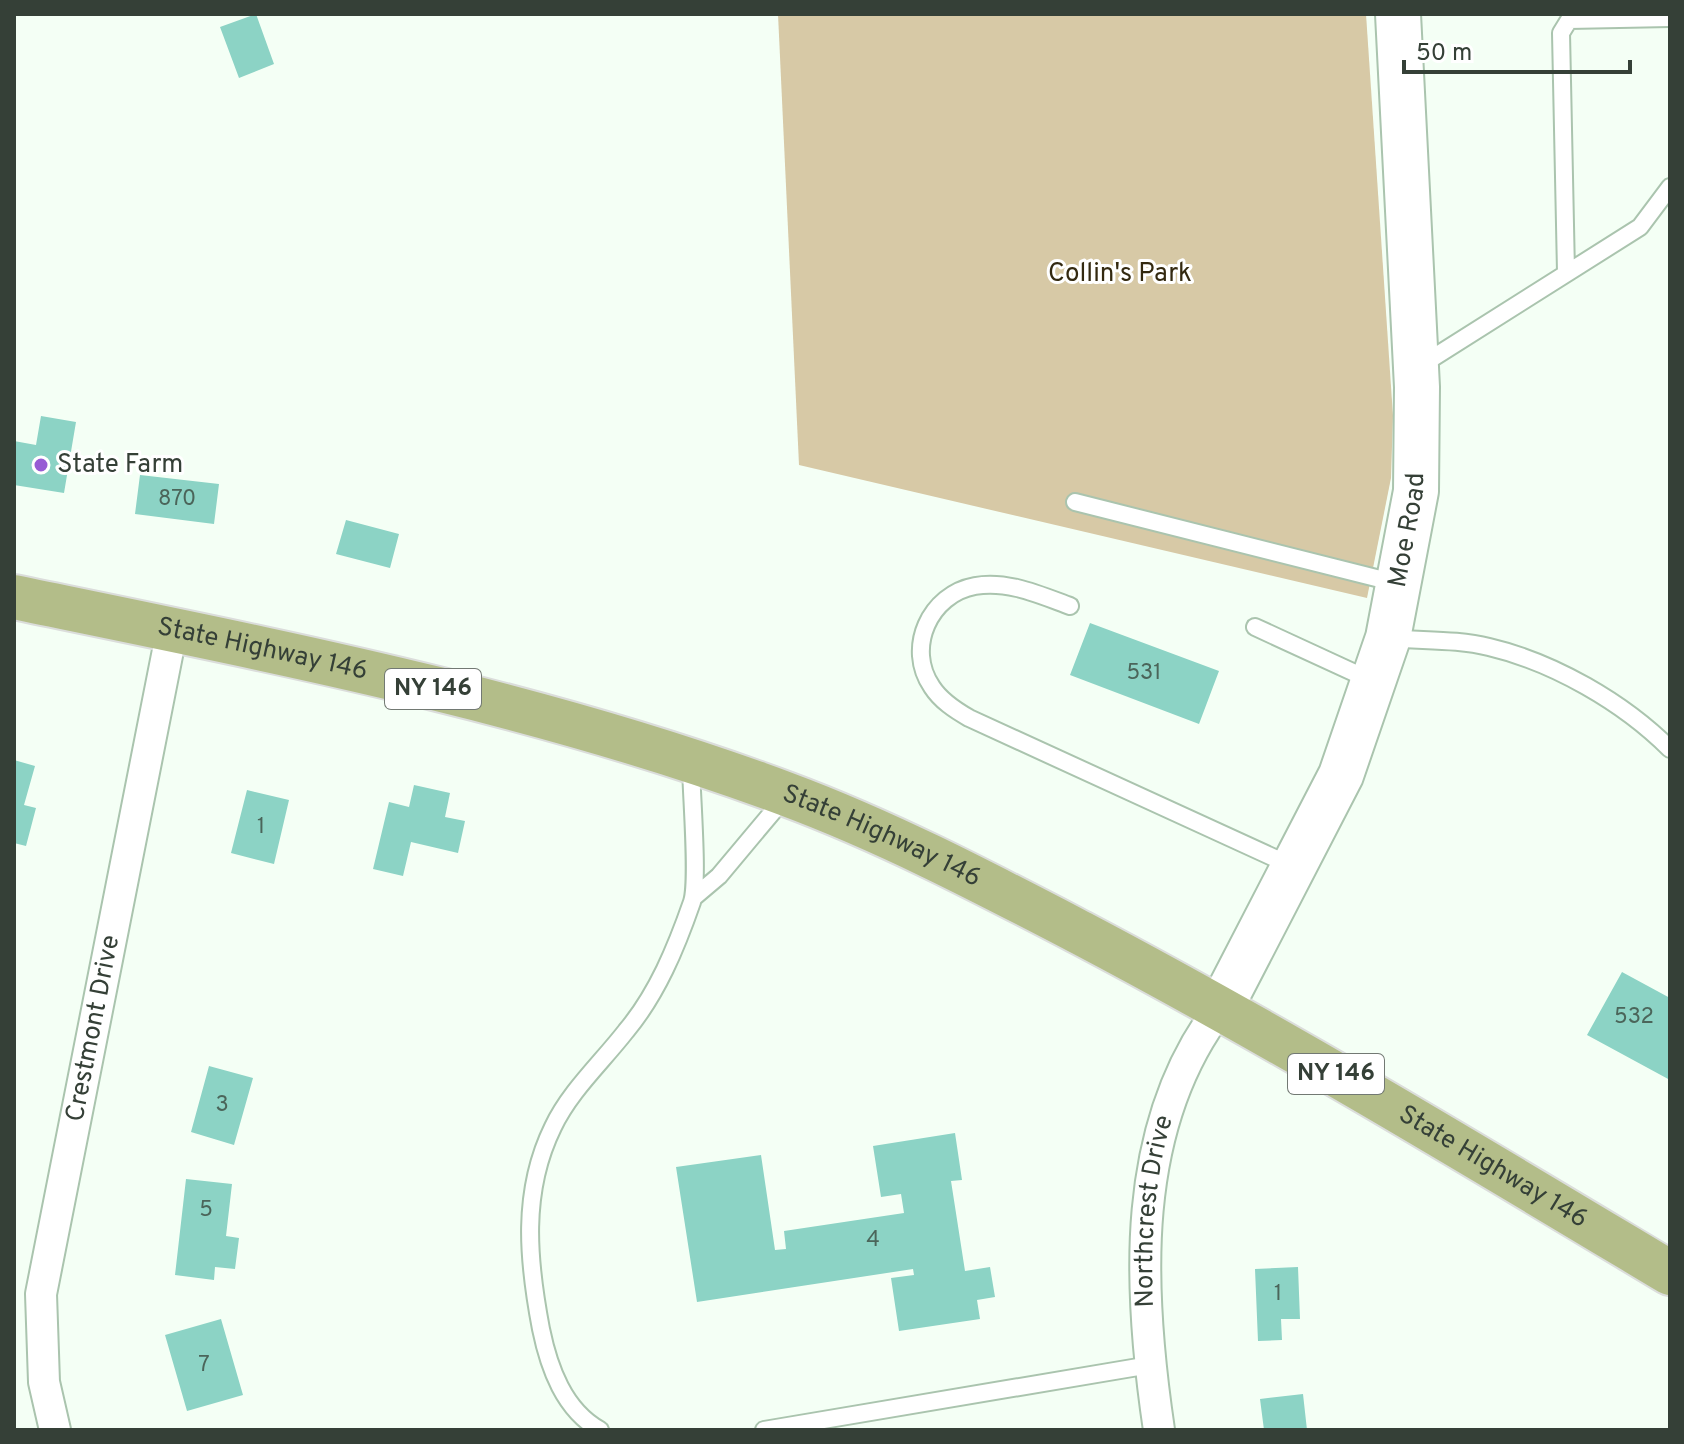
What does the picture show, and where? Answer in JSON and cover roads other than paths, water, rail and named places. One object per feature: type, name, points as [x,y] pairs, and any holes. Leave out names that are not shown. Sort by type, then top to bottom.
[{"type":"main road","name":"State Highway 146","points":[[14,597],[395,678],[577,725],[788,794],[948,863],[1221,1007],[1670,1273]]},
{"type":"street","name":"Moe Road","points":[[1221,1007],[1341,775],[1388,638],[1416,491],[1416,369],[1398,14]]},
{"type":"street","name":"Crestmont Drive","points":[[55,1430],[44,1382],[41,1294],[172,630]]},
{"type":"street","name":"Northcrest Drive","points":[[1159,1430],[1146,1343],[1146,1203],[1166,1114],[1200,1034],[1221,1007]]},
{"type":"lane","points":[[1566,272],[1561,33],[1569,20],[1670,18]]},
{"type":"lane","points":[[1416,369],[1640,227],[1670,187]]},
{"type":"lane","points":[[1075,502],[1398,584]]},
{"type":"lane","points":[[1070,606],[997,583],[972,586],[947,598],[929,617],[921,638],[922,667],[931,686],[950,707],[969,718],[1293,867]]},
{"type":"lane","points":[[1255,627],[1373,682]]},
{"type":"lane","points":[[1388,638],[1486,646],[1542,663],[1587,686],[1670,749]]},
{"type":"lane","points":[[600,1430],[589,1424],[562,1393],[545,1348],[533,1288],[528,1237],[532,1191],[553,1125],[656,990],[693,898],[690,760]]},
{"type":"lane","points":[[693,898],[719,876],[788,794]]},
{"type":"lane","points":[[764,1430],[1150,1365]]},
{"type":"place","name":"State Farm","points":[[41,465]]},
{"type":"park label","name":"Collin's Park","points":[[1120,274]]}]
